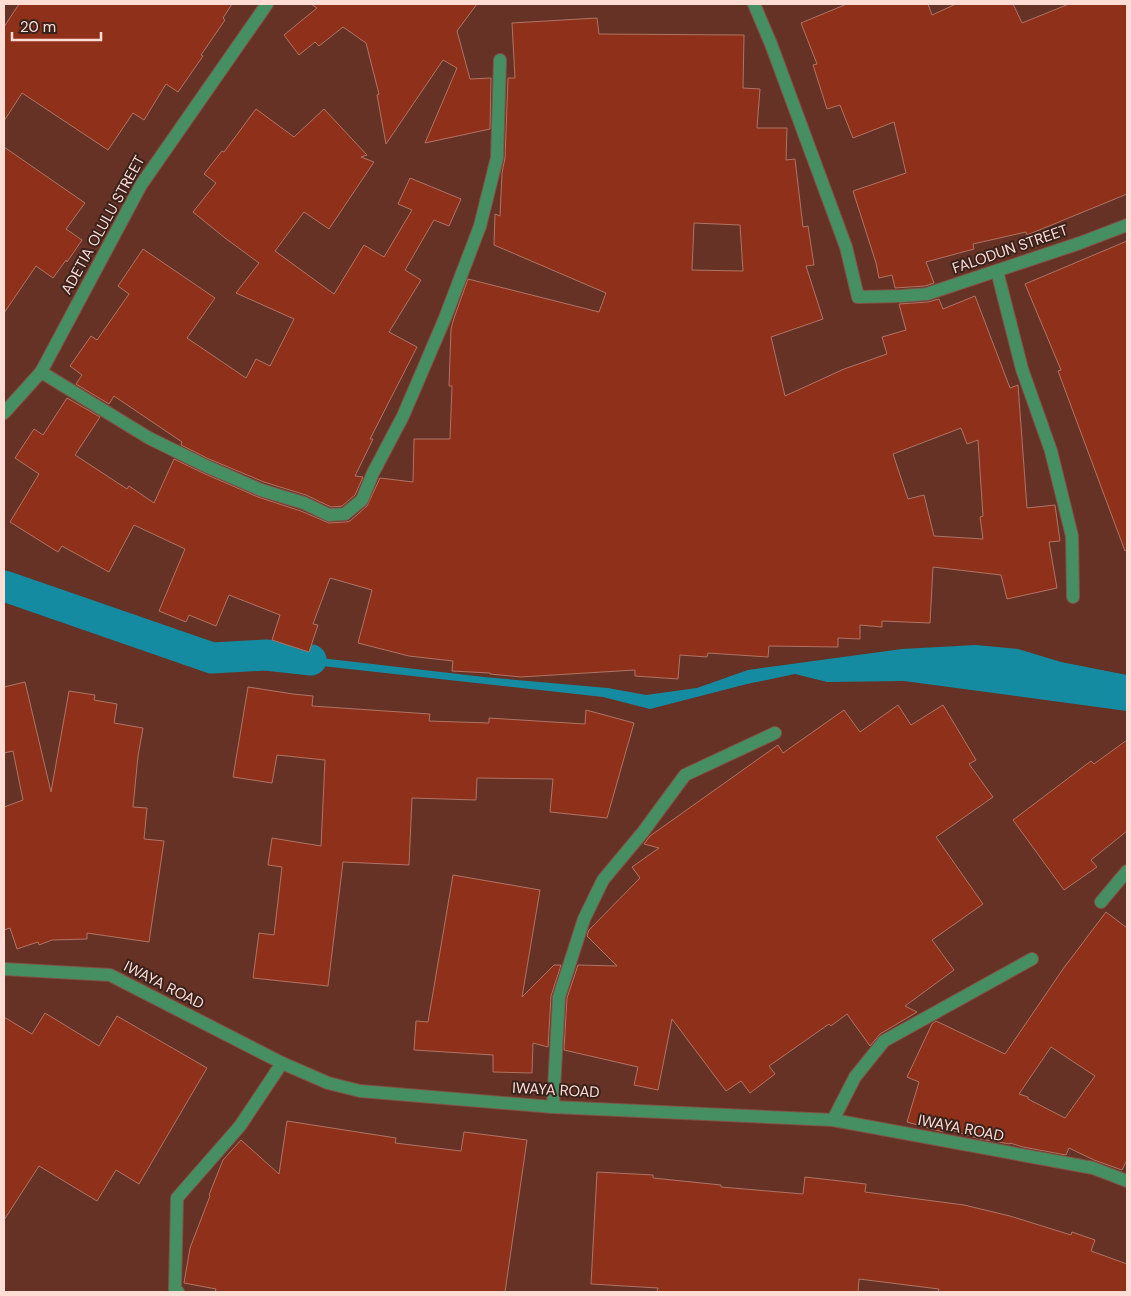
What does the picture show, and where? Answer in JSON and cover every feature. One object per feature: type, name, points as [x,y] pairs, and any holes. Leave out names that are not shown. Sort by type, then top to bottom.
[{"type":"street","name":"ADETIA OLULU STREET","points":[[4,413],[41,372],[141,185],[267,4]]},
{"type":"street","name":"FALODUN STREET","points":[[754,4],[772,44],[846,247],[858,297],[927,294],[1080,243],[1127,225]]},
{"type":"street","points":[[41,372],[149,438],[206,466],[261,490],[304,503],[329,515],[346,514],[362,500],[373,473],[404,416],[445,318],[480,226],[497,158],[500,60]]},
{"type":"street","points":[[997,271],[1022,368],[1051,451],[1072,536],[1073,597]]},
{"type":"street","points":[[553,1107],[559,997],[584,919],[602,880],[643,832],[685,775],[774,733]]},
{"type":"street","points":[[1101,902],[1127,871]]},
{"type":"street","points":[[833,1120],[855,1077],[884,1041],[1032,960]]},
{"type":"street","name":"IWAYA ROAD","points":[[4,969],[110,975],[282,1063],[328,1083],[360,1091],[553,1107],[833,1120],[1093,1168],[1127,1181]]},
{"type":"street","points":[[178,1292],[175,1289],[176,1198],[240,1126],[282,1063]]},
{"type":"water","points":[[976,645],[1018,649],[1061,662],[1127,675],[1127,711],[904,681],[827,682],[795,674],[747,684],[650,709],[603,697],[267,660],[269,652],[484,677],[608,688],[646,695],[697,688],[748,670],[902,649]]},
{"type":"building","points":[[19,4],[232,4],[223,18],[225,20],[201,55],[203,56],[178,92],[166,84],[144,120],[133,113],[108,150],[22,93],[4,121],[4,27]]},
{"type":"building","points":[[311,4],[477,4],[457,31],[470,79],[491,78],[490,129],[425,143],[457,68],[443,60],[386,144],[377,95],[379,94],[366,43],[343,27],[319,46],[315,42],[299,55],[284,35],[317,8]]},
{"type":"building","points":[[847,4],[928,4],[932,15],[956,4],[1013,4],[1022,23],[1069,4],[1127,4],[1127,194],[1027,235],[1026,232],[973,244],[974,249],[926,262],[934,283],[925,286],[895,288],[892,275],[879,278],[853,191],[906,173],[894,122],[853,138],[840,105],[827,109],[813,65],[817,64],[801,23]]},
{"type":"building","points":[[597,18],[599,34],[744,35],[743,88],[760,89],[757,128],[787,128],[786,160],[795,159],[803,227],[808,226],[814,265],[806,266],[823,319],[771,337],[785,396],[844,369],[887,354],[882,337],[906,330],[899,304],[928,302],[939,299],[943,309],[975,296],[1010,388],[1018,385],[1027,508],[1055,505],[1060,541],[1049,542],[1057,588],[1007,599],[1001,575],[933,567],[930,623],[882,621],[882,627],[860,625],[860,639],[838,638],[838,647],[769,646],[768,657],[708,653],[707,657],[680,655],[678,679],[635,676],[635,670],[521,677],[452,671],[453,661],[409,656],[358,643],[372,590],[330,578],[313,624],[318,625],[309,652],[272,640],[280,615],[229,595],[216,626],[189,615],[186,622],[159,611],[185,549],[134,525],[109,572],[62,546],[58,552],[10,522],[39,474],[15,458],[34,429],[43,435],[67,398],[100,417],[75,455],[127,489],[129,486],[154,503],[174,459],[258,497],[301,511],[329,523],[350,521],[367,506],[380,478],[413,482],[414,439],[450,439],[452,386],[449,386],[451,329],[468,279],[599,312],[606,293],[494,245],[495,214],[500,216],[502,173],[505,158],[508,78],[515,78],[512,23]],"holes":[[[694,223],[740,225],[743,271],[692,270]],[[961,428],[967,444],[978,440],[983,516],[980,517],[983,539],[934,536],[924,495],[908,499],[893,454]]]},
{"type":"building","points":[[256,109],[294,137],[324,109],[367,155],[361,157],[374,162],[329,229],[304,212],[275,251],[334,294],[364,245],[384,257],[412,210],[398,204],[410,178],[461,199],[449,226],[434,220],[405,270],[421,280],[389,332],[417,347],[370,439],[373,439],[355,476],[363,477],[355,495],[342,506],[331,507],[306,495],[264,482],[181,445],[182,442],[114,396],[109,404],[76,384],[82,375],[70,366],[91,336],[97,340],[129,294],[118,286],[143,249],[215,298],[187,338],[246,378],[256,359],[270,366],[294,319],[236,293],[259,263],[193,212],[216,183],[204,174],[222,151],[224,152]]},
{"type":"building","points":[[4,147],[85,203],[66,229],[82,240],[67,262],[66,260],[53,278],[36,266],[4,313]]},
{"type":"building","points":[[1127,241],[1127,550],[1125,551],[1058,371],[1061,370],[1025,284]]},
{"type":"building","points":[[25,682],[51,792],[69,691],[95,695],[94,700],[117,704],[114,723],[143,728],[133,807],[147,808],[144,839],[164,841],[149,942],[87,933],[87,939],[52,940],[39,945],[38,942],[17,949],[10,928],[4,930],[4,807],[23,800],[13,751],[4,753],[4,687]]},
{"type":"building","points":[[248,687],[313,696],[312,706],[430,714],[429,721],[489,723],[489,718],[585,724],[586,710],[634,723],[607,818],[550,812],[553,779],[477,778],[476,800],[412,798],[409,865],[343,862],[328,986],[253,978],[259,933],[274,935],[282,867],[268,865],[272,838],[321,846],[325,760],[277,755],[272,783],[233,777]]},
{"type":"building","points":[[898,705],[911,725],[943,705],[976,760],[969,764],[993,797],[936,837],[983,904],[932,940],[954,970],[905,1006],[917,1012],[880,1034],[870,1046],[847,1014],[831,1026],[829,1024],[769,1066],[775,1074],[750,1093],[741,1081],[726,1091],[672,1019],[658,1090],[634,1085],[638,1067],[564,1050],[567,998],[578,965],[617,966],[587,936],[589,930],[640,878],[632,867],[659,848],[644,844],[650,836],[778,745],[783,753],[844,710],[860,732]]},
{"type":"building","points":[[1127,740],[1127,831],[1091,860],[1097,867],[1064,890],[1013,820],[1091,761],[1094,764]]},
{"type":"building","points":[[453,875],[540,890],[522,997],[554,965],[561,965],[551,996],[548,1047],[533,1043],[532,1073],[493,1072],[493,1055],[414,1050],[416,1021],[428,1022]]},
{"type":"building","points":[[1106,912],[1127,928],[1127,1160],[1122,1170],[1069,1148],[1066,1155],[1010,1143],[980,1139],[944,1128],[943,1132],[907,1122],[919,1082],[907,1077],[932,1024],[936,1021],[1005,1054],[1063,969]],"holes":[[[1051,1047],[1095,1076],[1065,1118],[1028,1099],[1028,1097],[1019,1094]]]},
{"type":"building","points":[[45,1013],[99,1046],[117,1016],[207,1068],[139,1184],[116,1170],[97,1201],[39,1166],[4,1220],[4,1017],[32,1034]]},
{"type":"building","points":[[287,1121],[396,1138],[395,1143],[461,1151],[464,1132],[527,1140],[505,1292],[215,1292],[216,1289],[184,1283],[190,1248],[223,1160],[241,1140],[279,1174]]},
{"type":"building","points":[[597,1172],[653,1175],[653,1178],[721,1185],[721,1187],[803,1194],[805,1177],[866,1184],[865,1192],[964,1205],[1010,1216],[1071,1235],[1072,1232],[1095,1240],[1091,1251],[1127,1264],[1127,1292],[938,1292],[939,1289],[859,1279],[858,1292],[657,1292],[658,1288],[591,1284]]},
{"type":"waterway","points":[[4,586],[212,658],[266,655],[311,660]]}]
